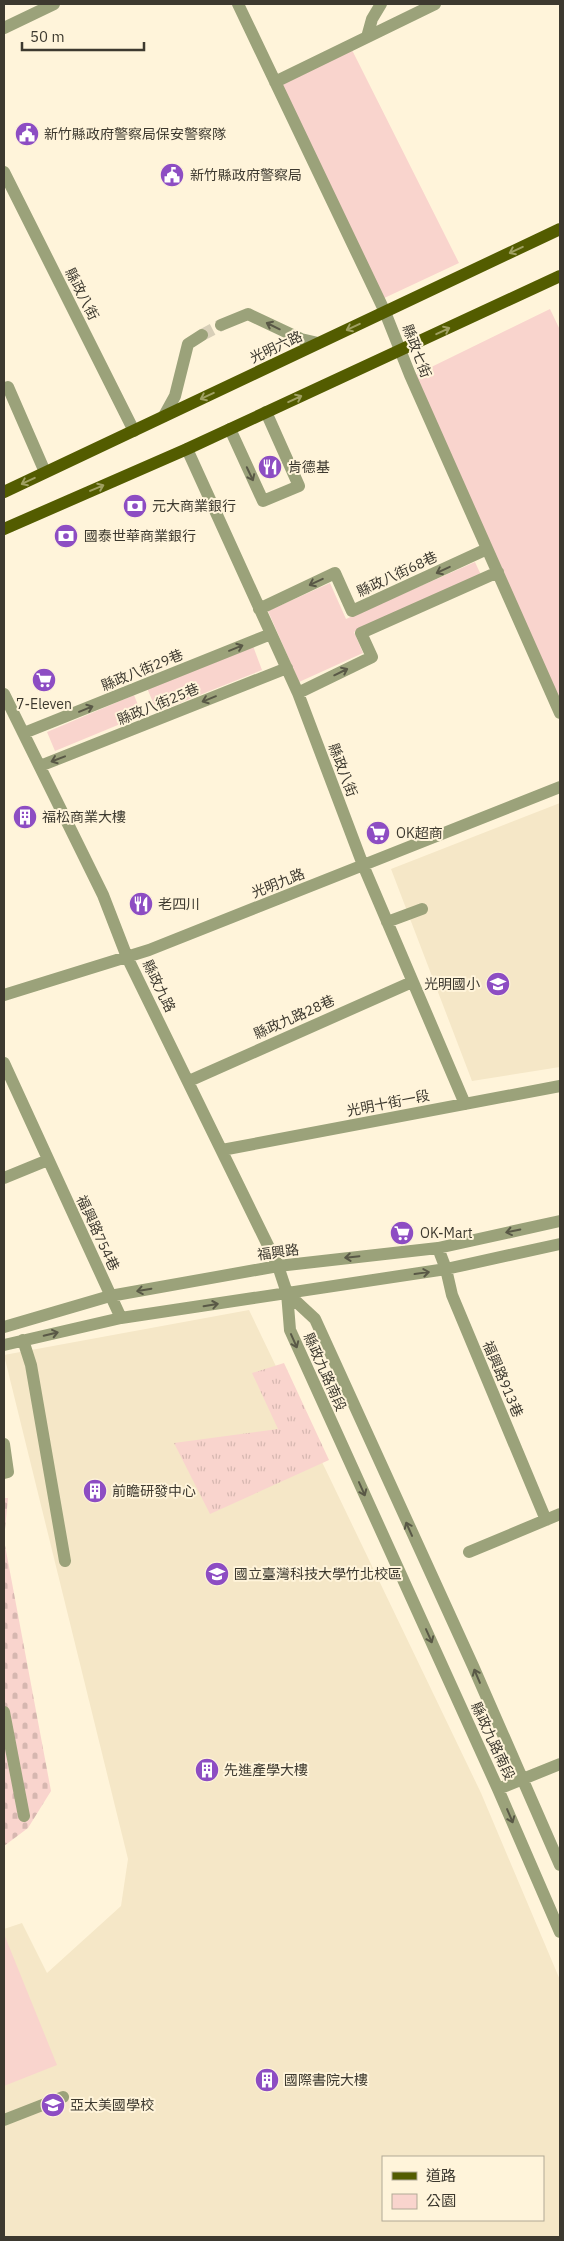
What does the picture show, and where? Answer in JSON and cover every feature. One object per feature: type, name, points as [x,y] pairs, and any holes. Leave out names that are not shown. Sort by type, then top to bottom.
[{"type":"main road","name":"光明六路","points":[[4,492],[560,229]]},
{"type":"main road","points":[[4,528],[187,449],[560,276]]},
{"type":"street","points":[[4,28],[54,4]]},
{"type":"street","name":"縣政七街","points":[[238,4],[386,312],[401,351],[560,713]]},
{"type":"street","points":[[367,37],[372,19],[381,4]]},
{"type":"street","points":[[276,82],[435,4]]},
{"type":"street","name":"縣政八街","points":[[4,172],[134,430]]},
{"type":"street","points":[[221,325],[248,314],[301,339],[318,343]]},
{"type":"street","points":[[164,416],[175,396],[188,344],[202,335]]},
{"type":"street","points":[[8,387],[46,472]]},
{"type":"street","points":[[230,429],[263,501],[300,486],[266,412]]},
{"type":"street","name":"縣政八街","points":[[187,449],[298,693],[363,865],[465,1104]]},
{"type":"street","name":"縣政八街68巷","points":[[259,609],[335,573],[352,611],[487,549]]},
{"type":"street","points":[[298,693],[372,657],[361,633],[498,572]]},
{"type":"street","name":"縣政八街29巷","points":[[24,734],[270,634]]},
{"type":"street","name":"縣政八街25巷","points":[[40,766],[286,668]]},
{"type":"street","name":"縣政九路","points":[[4,694],[103,895],[127,957],[278,1266],[287,1293]]},
{"type":"street","name":"光明九路","points":[[4,995],[150,950],[560,787]]},
{"type":"street","points":[[387,922],[422,909]]},
{"type":"street","name":"縣政九路28巷","points":[[189,1081],[412,982]]},
{"type":"street","name":"福興路754巷","points":[[4,1063],[8,1084],[48,1160],[121,1318]]},
{"type":"street","name":"光明十街一段","points":[[222,1150],[560,1086]]},
{"type":"street","points":[[4,1178],[48,1160]]},
{"type":"street","name":"福興路","points":[[4,1327],[110,1296],[278,1266],[438,1248],[560,1221]]},
{"type":"street","points":[[4,1344],[121,1318],[446,1270],[560,1244]]},
{"type":"street","name":"福興路913巷","points":[[438,1248],[452,1295],[546,1520]]},
{"type":"street","name":"縣政九路南段","points":[[287,1293],[315,1319],[473,1666],[560,1865]]},
{"type":"street","name":"縣政九路南段","points":[[287,1293],[290,1330],[498,1789],[560,1932]]},
{"type":"street","points":[[23,1340],[31,1365],[66,1561]]},
{"type":"street","points":[[4,1444],[8,1472],[4,1474]]},
{"type":"street","points":[[469,1552],[560,1515]]},
{"type":"street","points":[[4,1712],[24,1816]]},
{"type":"street","points":[[498,1789],[560,1764]]},
{"type":"street","points":[[4,2120],[63,2097]]},
{"type":"shaded area","name":"光明國小","points":[[560,803],[560,1067],[472,1081],[391,869]]},
{"type":"shaded area","name":"國立臺灣科技大學竹北校區","points":[[249,1310],[481,1793],[560,1980],[560,2237],[4,2237],[4,1929],[22,1923],[47,1973],[121,1906],[128,1859],[4,1355]]},
{"type":"green space","points":[[350,46],[459,263],[380,300],[275,82]]},
{"type":"green space","points":[[550,309],[560,330],[560,702],[415,375]]},
{"type":"green space","points":[[475,562],[481,575],[354,632],[363,653],[299,682],[268,611],[330,583],[346,619]]},
{"type":"green space","points":[[253,646],[262,670],[157,712],[147,688]]},
{"type":"green space","points":[[134,695],[142,715],[55,751],[47,732]]},
{"type":"green space","points":[[284,1363],[329,1460],[210,1514],[174,1443],[278,1429],[252,1373]]},
{"type":"green space","points":[[4,1498],[8,1498],[4,1540]]},
{"type":"green space","points":[[4,1540],[51,1791],[28,1828],[4,1846]]},
{"type":"green space","points":[[4,1934],[57,2065],[4,2086]]},
{"type":"tunnel","points":[[202,335],[221,325]]},
{"type":"place","name":"新竹縣政府警察局保安警察隊","points":[[27,134]]},
{"type":"place","name":"新竹縣政府警察局","points":[[172,175]]},
{"type":"place","name":"肯德基","points":[[270,467]]},
{"type":"place","name":"元大商業銀行","points":[[135,506]]},
{"type":"place","name":"國泰世華商業銀行","points":[[66,536]]},
{"type":"place","name":"7-Eleven","points":[[44,680]]},
{"type":"place","name":"福松商業大樓","points":[[25,817]]},
{"type":"place","name":"OK超商","points":[[378,833]]},
{"type":"place","name":"老四川","points":[[141,904]]},
{"type":"place","name":"光明國小","points":[[498,984]]},
{"type":"place","name":"OK-Mart","points":[[402,1233]]},
{"type":"place","name":"前瞻研發中心","points":[[95,1491]]},
{"type":"place","name":"國立臺灣科技大學竹北校區","points":[[217,1574]]},
{"type":"place","name":"先進產學大樓","points":[[207,1770]]},
{"type":"place","name":"國際書院大樓","points":[[267,2080]]},
{"type":"place","name":"亞太美國學校","points":[[53,2105]]}]
